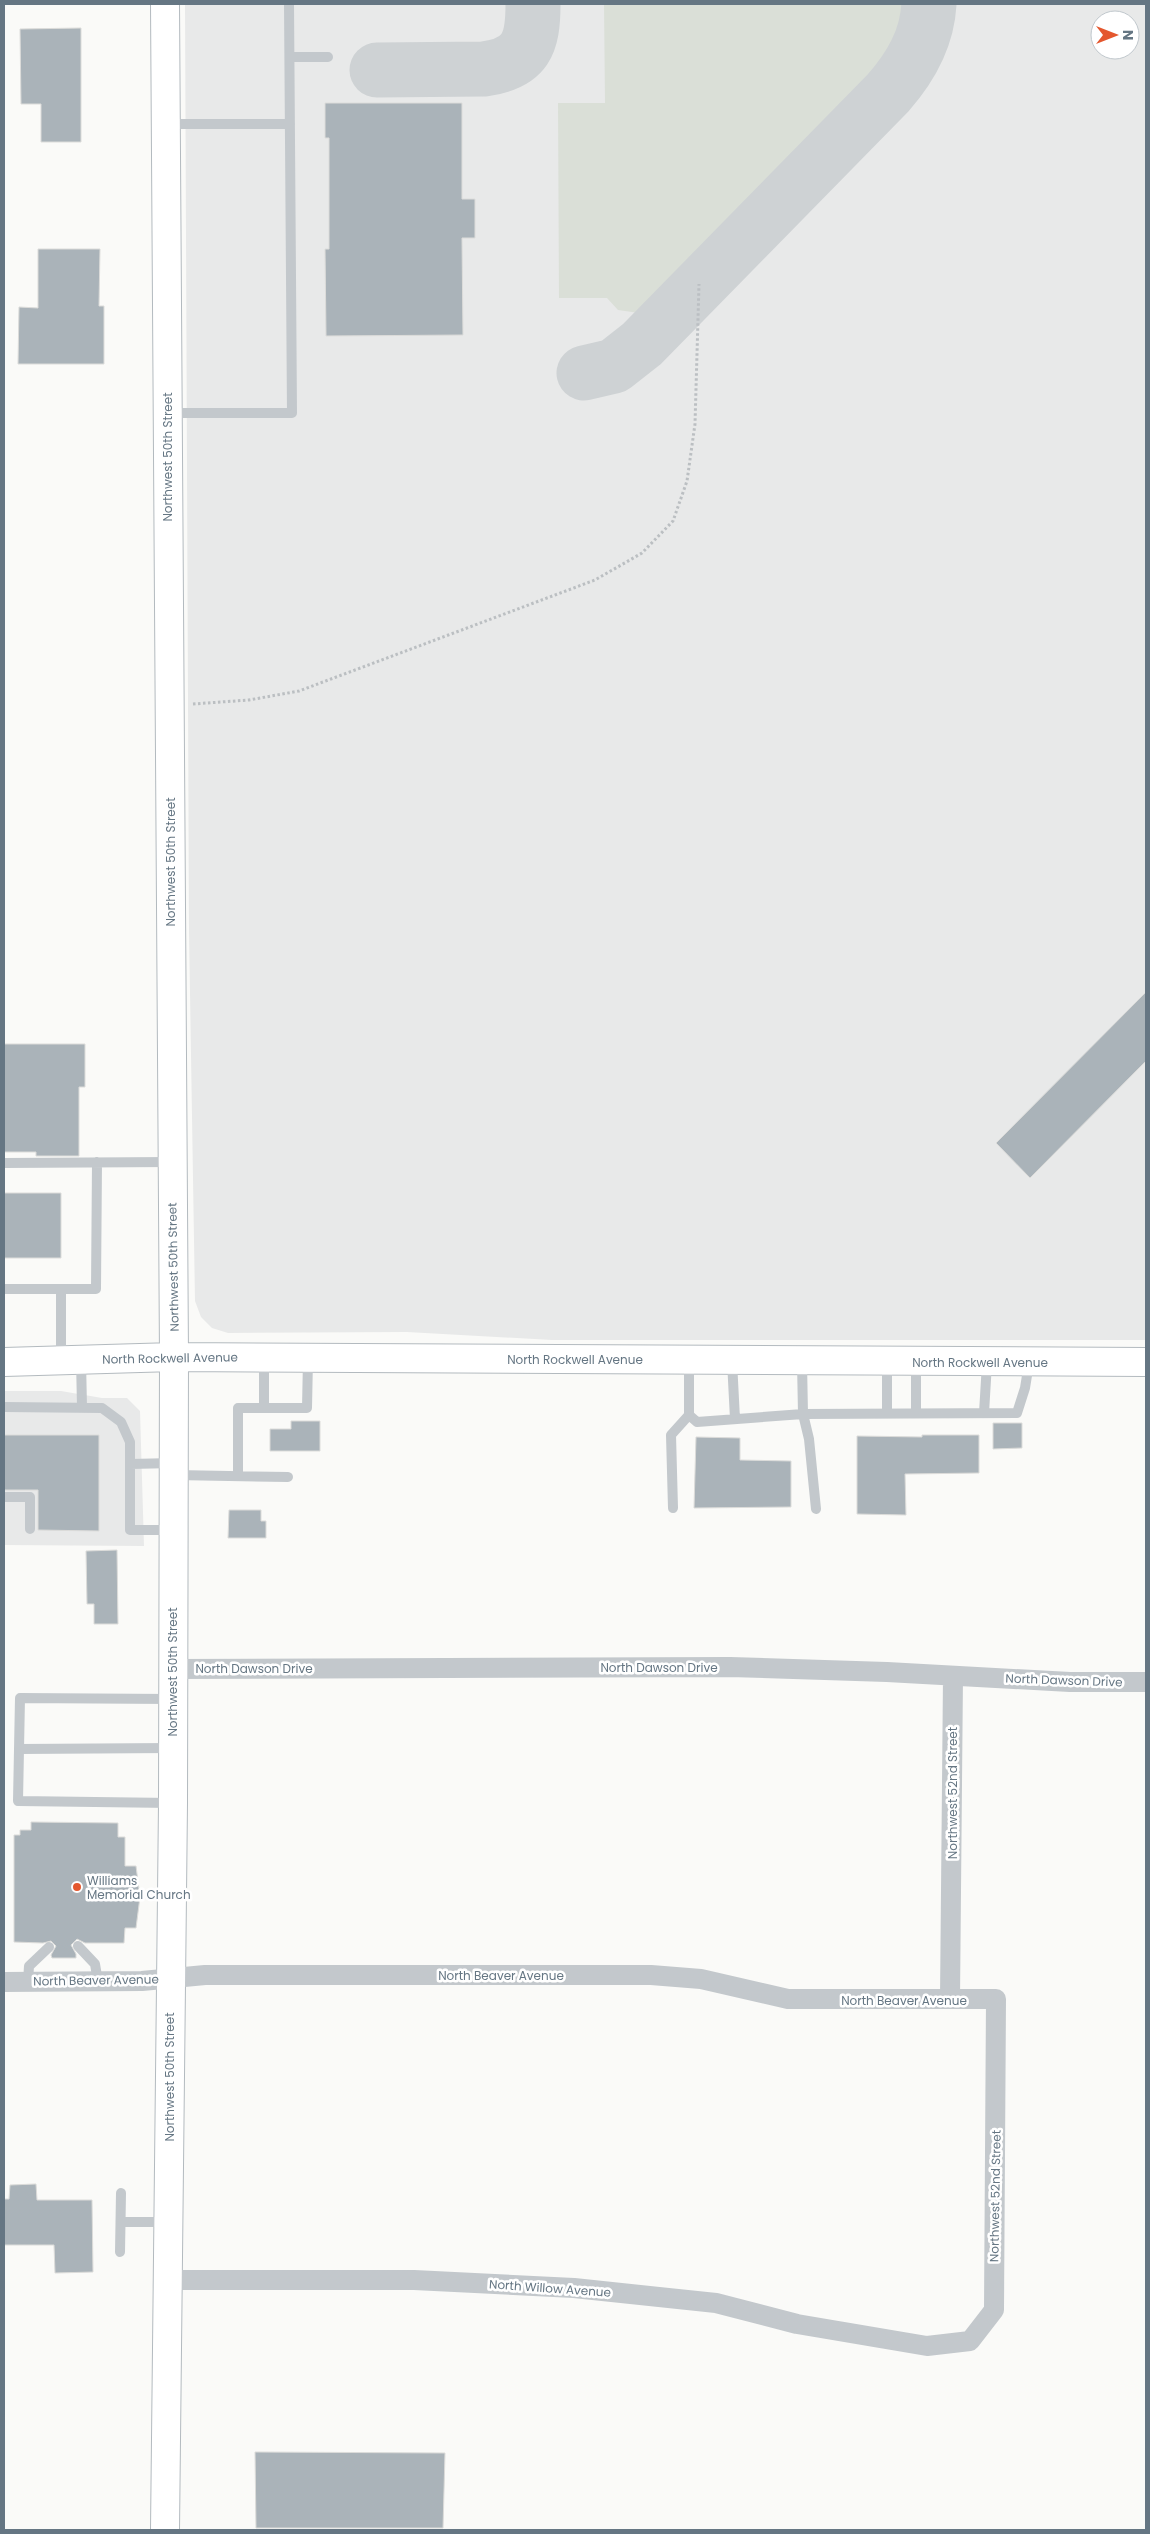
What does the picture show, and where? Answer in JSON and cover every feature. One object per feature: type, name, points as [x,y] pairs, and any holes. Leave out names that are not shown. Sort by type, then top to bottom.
[{"type":"street","name":"Northwest 50th Street","points":[[165,4],[171,1162],[174,1357],[173,1803],[165,2530]]},
{"type":"street","name":"North Rockwell Avenue","points":[[4,1362],[174,1357],[986,1363],[1146,1362]]},
{"type":"street","name":"North Dawson Drive","points":[[172,1669],[730,1667],[1070,1682],[1146,1682]]},
{"type":"street","name":"Northwest 52nd Street","points":[[950,1999],[953,1676]]},
{"type":"street","name":"North Beaver Avenue","points":[[4,1982],[98,1982],[205,1975],[652,1975],[701,1979],[788,1999],[996,1999]]},
{"type":"street","name":"Northwest 52nd Street","points":[[927,2346],[970,2341],[994,2310],[996,1999]]},
{"type":"street","name":"North Willow Avenue","points":[[168,2280],[414,2280],[574,2288],[716,2303],[797,2324],[927,2346]]},
{"type":"lane","points":[[167,413],[292,413],[289,4]]},
{"type":"lane","points":[[290,57],[328,57]]},
{"type":"lane","points":[[166,124],[290,124]]},
{"type":"lane","points":[[4,1289],[96,1289],[97,1162]]},
{"type":"lane","points":[[4,1163],[171,1162]]},
{"type":"lane","points":[[61,1289],[71,1360],[82,1407]]},
{"type":"lane","points":[[264,1357],[264,1408]]},
{"type":"lane","points":[[238,1476],[238,1408],[307,1408],[308,1358]]},
{"type":"lane","points":[[673,1508],[671,1435],[689,1415],[689,1360]]},
{"type":"lane","points":[[732,1360],[735,1419]]},
{"type":"lane","points":[[802,1361],[803,1414],[809,1439],[816,1509]]},
{"type":"lane","points":[[887,1362],[887,1414]]},
{"type":"lane","points":[[916,1362],[916,1414]]},
{"type":"lane","points":[[984,1413],[986,1363]]},
{"type":"lane","points":[[689,1415],[697,1422],[803,1414],[1017,1413],[1025,1388],[1029,1363]]},
{"type":"lane","points":[[4,1408],[102,1408],[121,1422],[130,1442],[130,1530],[173,1530]]},
{"type":"lane","points":[[130,1464],[238,1476],[288,1476]]},
{"type":"lane","points":[[4,1497],[30,1497],[30,1529]]},
{"type":"lane","points":[[172,1699],[20,1698],[18,1801],[173,1803]]},
{"type":"lane","points":[[19,1749],[172,1748]]},
{"type":"lane","points":[[28,1982],[29,1966],[49,1946]]},
{"type":"lane","points":[[78,1946],[95,1964],[98,1982]]},
{"type":"lane","points":[[120,2252],[121,2194]]},
{"type":"lane","points":[[121,2222],[168,2222]]},
{"type":"path","points":[[169,705],[250,700],[299,691],[595,580],[642,553],[672,521],[688,481],[695,424],[699,284]]},
{"type":"shaded area","points":[[185,4],[1146,4],[1146,1340],[552,1340],[407,1332],[228,1333],[212,1328],[201,1317],[195,1301],[189,931]]},
{"type":"shaded area","points":[[604,4],[907,4],[903,23],[895,41],[873,74],[639,313],[618,310],[607,298],[559,298],[558,103],[605,103]]},
{"type":"shaded area","points":[[4,1391],[61,1391],[102,1398],[127,1398],[140,1411],[144,1546],[4,1545]]},
{"type":"building","points":[[81,28],[81,142],[41,142],[41,104],[21,104],[20,29]]},
{"type":"building","points":[[325,103],[462,103],[462,199],[475,199],[475,238],[462,238],[463,335],[326,336],[325,249],[329,249],[329,138],[325,138]]},
{"type":"building","points":[[38,249],[100,249],[99,306],[104,306],[104,364],[18,364],[19,307],[38,308]]},
{"type":"building","points":[[1146,992],[1146,1061],[1030,1178],[996,1143]]},
{"type":"building","points":[[4,1044],[85,1044],[85,1087],[79,1087],[79,1156],[36,1156],[36,1152],[4,1152]]},
{"type":"building","points":[[4,1193],[61,1193],[61,1258],[4,1258]]},
{"type":"building","points":[[291,1421],[320,1421],[320,1451],[270,1451],[270,1429],[291,1429]]},
{"type":"building","points":[[993,1423],[1022,1423],[1022,1448],[993,1449]]},
{"type":"building","points":[[4,1435],[99,1435],[99,1531],[38,1530],[38,1490],[4,1490]]},
{"type":"building","points":[[922,1435],[979,1435],[979,1473],[905,1474],[906,1515],[857,1514],[857,1436],[922,1437]]},
{"type":"building","points":[[696,1437],[740,1438],[740,1460],[791,1461],[791,1507],[694,1508]]},
{"type":"building","points":[[229,1510],[261,1510],[261,1521],[266,1521],[266,1538],[228,1538]]},
{"type":"building","points":[[117,1550],[118,1624],[94,1624],[94,1604],[87,1604],[86,1551]]},
{"type":"building","name":"Williams Memorial Church","points":[[31,1822],[118,1823],[118,1837],[125,1837],[125,1866],[136,1866],[140,1897],[136,1928],[125,1928],[124,1943],[85,1943],[77,1939],[71,1945],[76,1958],[52,1958],[51,1955],[56,1946],[51,1941],[43,1943],[14,1942],[14,1835],[20,1835],[20,1830],[31,1830]]},
{"type":"building","points":[[36,2184],[37,2200],[92,2200],[93,2272],[55,2273],[54,2245],[4,2245],[4,2199],[9,2199],[10,2185]]},
{"type":"building","points":[[255,2452],[445,2453],[443,2528],[256,2528]]},
{"type":"taxiway","points":[[377,70],[484,69],[509,62],[518,56],[529,41],[533,18],[533,4]]},
{"type":"taxiway","points":[[584,373],[614,366],[642,344],[888,93],[911,63],[925,29],[929,4]]},
{"type":"place","name":"Williams Memorial Church","points":[[77,1887]]}]
